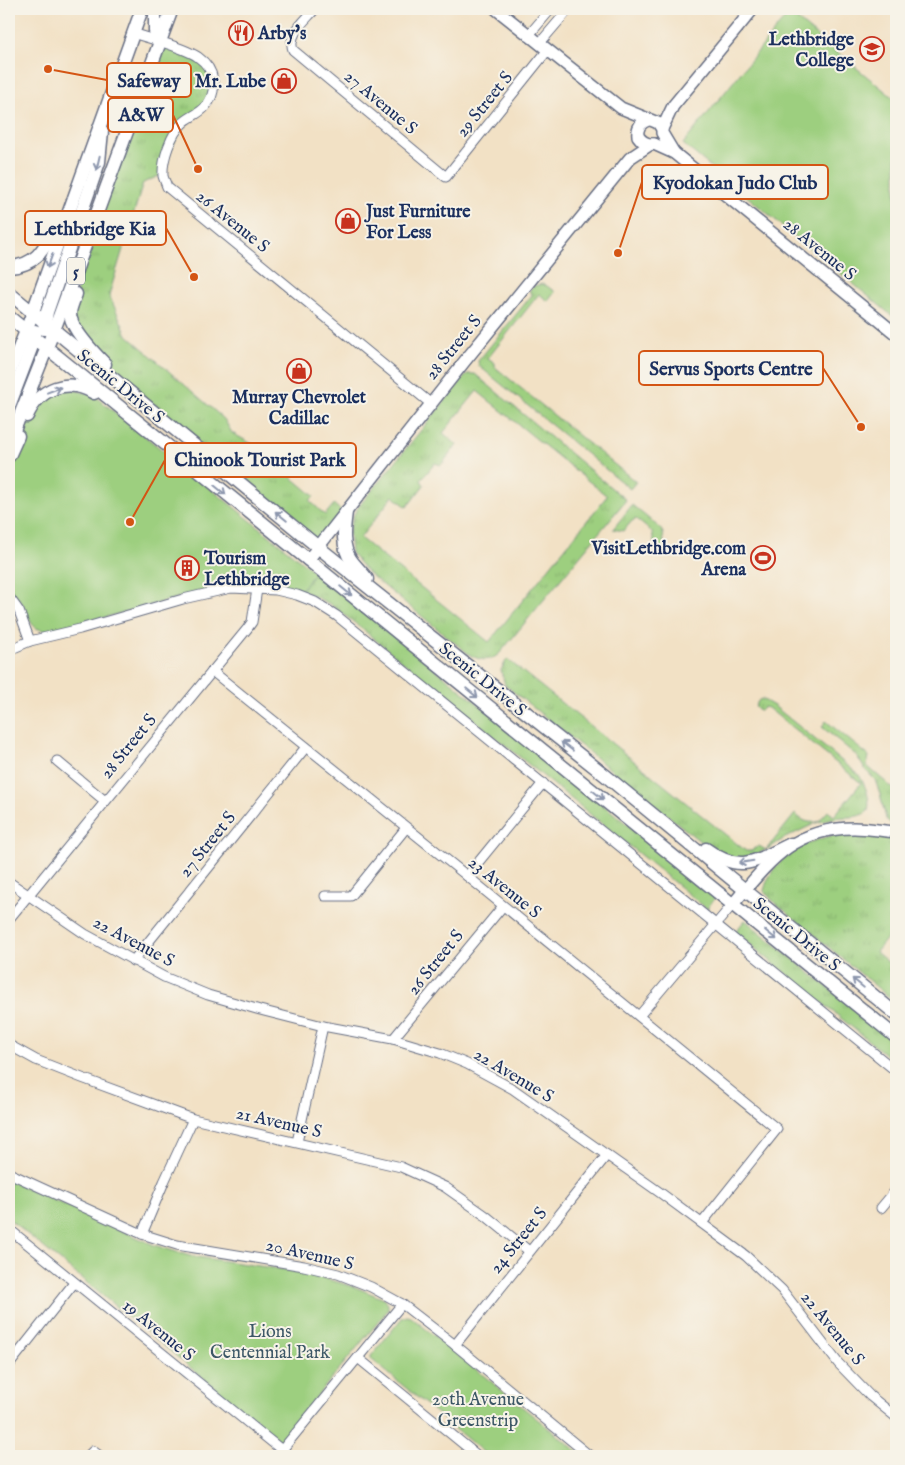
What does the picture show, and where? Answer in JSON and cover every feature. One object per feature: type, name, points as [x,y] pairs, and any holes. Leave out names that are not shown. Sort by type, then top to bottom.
[{"type":"main road","name":"5","points":[[32,312],[142,9]]},
{"type":"main road","points":[[155,9],[155,31],[159,42]]},
{"type":"main road","name":"5","points":[[49,326],[98,212],[172,9]]},
{"type":"main road","points":[[9,443],[47,348],[42,338],[49,326],[47,312],[100,162],[103,115]]},
{"type":"main road","points":[[9,267],[20,267],[32,260],[42,250],[73,199]]},
{"type":"main road","points":[[98,212],[70,312],[71,319],[77,331],[98,357],[174,428]]},
{"type":"main road","name":"Scenic Drive S","points":[[9,293],[318,547],[606,776],[896,1014]]},
{"type":"main road","points":[[9,373],[36,323],[32,312]]},
{"type":"main road","name":"Scenic Drive S","points":[[9,317],[896,1037]]},
{"type":"main road","points":[[9,406],[30,334]]},
{"type":"main road","points":[[9,456],[34,402],[43,394],[55,388],[78,385],[128,415]]},
{"type":"main road","points":[[346,512],[344,534],[347,553],[380,597]]},
{"type":"main road","points":[[606,776],[718,858],[728,862],[747,863],[791,844]]},
{"type":"street","name":"27 Avenue S","points":[[315,9],[292,38],[291,45],[296,53],[446,177]]},
{"type":"street","points":[[496,9],[621,108],[658,123],[674,153]]},
{"type":"street","points":[[528,36],[551,9]]},
{"type":"street","name":"29 Street S","points":[[446,177],[543,47],[568,9]]},
{"type":"street","points":[[630,158],[659,140],[673,106],[753,9]]},
{"type":"street","name":"26 Avenue S","points":[[133,33],[198,56],[213,76],[214,86],[211,99],[204,109],[183,122],[176,130],[164,160],[163,178],[171,192],[430,403]]},
{"type":"street","points":[[630,158],[640,124],[673,106]]},
{"type":"street","points":[[621,108],[644,143],[652,144],[674,153]]},
{"type":"street","name":"28 Avenue S","points":[[674,153],[896,334]]},
{"type":"street","name":"28 Street S","points":[[308,560],[430,403],[630,158]]},
{"type":"street","points":[[9,650],[30,641],[80,629],[192,596],[231,588],[276,590],[315,602],[337,616],[896,1071]]},
{"type":"street","name":"28 Street S","points":[[9,918],[252,622],[257,588]]},
{"type":"street","points":[[10,601],[19,611],[30,641]]},
{"type":"street","name":"23 Avenue S","points":[[212,671],[777,1129],[702,1223]]},
{"type":"street","name":"27 Street S","points":[[133,961],[306,747]]},
{"type":"street","points":[[57,761],[105,801]]},
{"type":"street","points":[[467,876],[542,783]]},
{"type":"street","points":[[325,896],[351,896],[406,828]]},
{"type":"street","points":[[639,1016],[744,890],[764,868],[791,844],[805,837],[834,829],[857,828],[896,832]]},
{"type":"street","name":"22 Avenue S","points":[[9,882],[85,934],[164,977],[208,995],[260,1010],[323,1026],[394,1039],[440,1053],[467,1064],[513,1089],[746,1256],[782,1290],[838,1363],[870,1396],[896,1417]]},
{"type":"street","name":"26 Street S","points":[[394,1039],[503,906]]},
{"type":"street","points":[[297,1142],[323,1026]]},
{"type":"street","name":"21 Avenue S","points":[[9,1045],[36,1060],[193,1119],[401,1167],[445,1187],[486,1216],[529,1251]]},
{"type":"street","points":[[142,1234],[193,1119]]},
{"type":"street","name":"24 Street S","points":[[455,1345],[606,1155]]},
{"type":"street","name":"20 Avenue S","points":[[9,1173],[142,1234],[177,1245],[304,1266],[338,1274],[371,1287],[402,1304],[590,1456]]},
{"type":"street","points":[[881,1208],[896,1190]]},
{"type":"street","name":"19 Avenue S","points":[[9,1229],[282,1454]]},
{"type":"street","points":[[9,1365],[74,1283]]},
{"type":"street","points":[[282,1454],[402,1304]]},
{"type":"street","points":[[358,1358],[478,1456]]},
{"type":"street","points":[[88,1456],[93,1451],[100,1456]]},
{"type":"green space","points":[[789,13],[896,100],[896,319],[683,144]]},
{"type":"green space","points":[[159,42],[207,66],[211,99],[183,122],[161,175],[143,183],[109,295],[127,335],[224,419],[232,433],[252,444],[314,496],[310,501],[325,515],[334,504],[344,514],[318,547],[107,366],[73,325],[77,289],[98,212]]},
{"type":"green space","points":[[542,284],[555,292],[548,301],[539,294],[488,358],[495,363],[495,367],[636,482],[630,489],[479,366],[478,361],[532,295],[529,291],[534,286]]},
{"type":"green space","points":[[467,374],[475,374],[626,500],[500,653],[486,660],[470,655],[367,572],[351,553],[349,532],[354,514]],"holes":[[[477,391],[607,496],[489,642],[360,538],[393,496],[407,507],[424,485],[421,480],[435,463],[441,465],[457,445],[443,433]]]},
{"type":"green space","points":[[69,389],[92,394],[315,572],[301,590],[254,583],[230,584],[48,632],[36,628],[21,602],[9,588],[9,471],[32,412],[48,395]]},
{"type":"green space","points":[[632,505],[660,528],[663,533],[665,553],[656,554],[652,532],[636,519],[623,531],[613,529]]},
{"type":"green space","points":[[315,572],[716,896],[707,909],[351,620],[330,604],[301,590]]},
{"type":"green space","points":[[507,659],[746,851],[751,851],[759,846],[766,850],[741,860],[711,850],[505,685],[501,670]]},
{"type":"green space","points":[[762,699],[774,706],[859,775],[863,783],[868,797],[868,811],[857,816],[818,822],[828,811],[834,816],[861,783],[768,708],[764,707],[760,711],[755,706],[759,700]]},
{"type":"green space","points":[[826,721],[869,756],[867,766],[896,791],[896,826],[890,824],[886,819],[875,780],[864,768],[857,756],[822,727]]},
{"type":"green space","points":[[795,814],[805,821],[818,822],[785,838],[766,850]]},
{"type":"green space","points":[[858,834],[896,839],[896,927],[876,952],[896,969],[896,1003],[773,901],[764,891],[774,870],[790,853],[823,838],[835,835]]},
{"type":"green space","points":[[745,920],[896,1043],[896,1063],[735,932]]},
{"type":"green space","name":"Lions Centennial Park","points":[[9,1180],[154,1245],[190,1256],[301,1272],[355,1287],[384,1299],[388,1304],[388,1310],[280,1441],[9,1219]]},
{"type":"green space","name":"20th Avenue Greenstrip","points":[[411,1317],[583,1456],[488,1456],[371,1359],[371,1356],[402,1318]]},
{"type":"place","name":"Arby's","points":[[241,33]]},
{"type":"place","name":"Lethbridge College","points":[[872,49]]},
{"type":"place","name":"Safeway","points":[[48,69]]},
{"type":"place","name":"Mr. Lube","points":[[284,81]]},
{"type":"place","name":"A&W","points":[[198,169]]},
{"type":"place","name":"Just Furniture For Less","points":[[348,221]]},
{"type":"place","name":"Kyodokan Judo Club","points":[[618,253]]},
{"type":"place","name":"Lethbridge Kia","points":[[194,277]]},
{"type":"place","name":"Murray Chevrolet Cadillac","points":[[299,371]]},
{"type":"place","name":"Servus Sports Centre","points":[[861,427]]},
{"type":"place","name":"Chinook Tourist Park","points":[[130,522]]},
{"type":"place","name":"VisitLethbridge.com Arena","points":[[763,558]]},
{"type":"place","name":"Tourism Lethbridge","points":[[187,568]]}]
